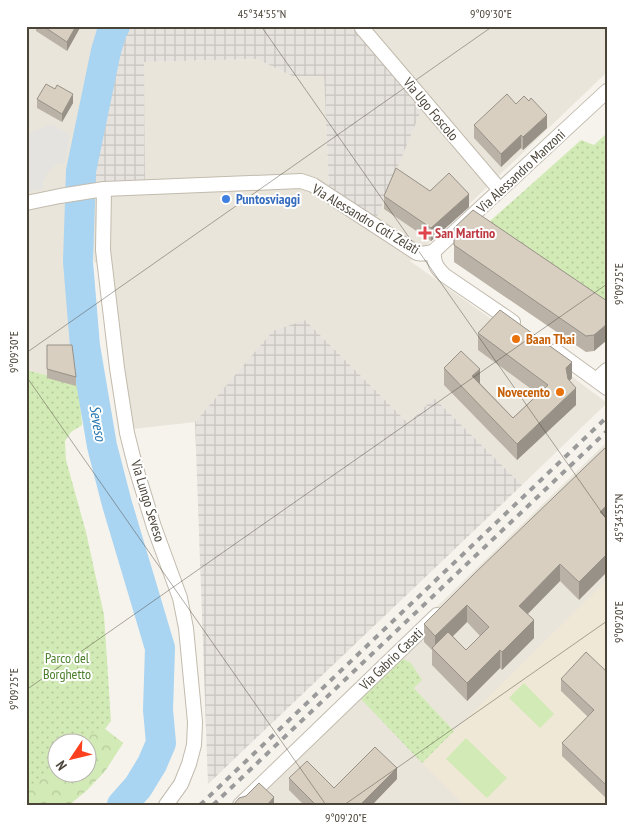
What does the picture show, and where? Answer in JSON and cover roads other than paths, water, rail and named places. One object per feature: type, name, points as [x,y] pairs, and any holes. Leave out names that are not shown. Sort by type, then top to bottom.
[{"type":"street","name":"Via Ugo Foscolo","points":[[362,28],[500,190]]},
{"type":"street","name":"Via Alessandro Manzoni","points":[[434,251],[607,91]]},
{"type":"street","name":"Via Alessandro Coti Zelati","points":[[26,203],[99,190],[301,181],[313,185],[417,253],[428,254],[434,251]]},
{"type":"street","name":"Via Lungo Seveso","points":[[99,190],[103,250],[127,433],[154,527],[180,598],[186,628],[195,722],[194,745],[181,784],[166,805]]},
{"type":"street","name":"Via Alessandro Coti Zelati","points":[[434,251],[434,264],[444,275],[525,330]]},
{"type":"street","points":[[542,341],[603,379]]},
{"type":"street","name":"Via Gabrio Casati","points":[[240,805],[449,603]]},
{"type":"waterway","name":"Seveso","points":[[115,26],[106,51],[81,171],[78,262],[85,346],[102,446],[117,504],[160,648],[158,710],[161,743],[152,764],[138,787],[122,805]]},
{"type":"railway","points":[[200,805],[607,417]]},
{"type":"railway","points":[[213,805],[607,431]]},
{"type":"place","name":"Puntosviaggi","points":[[226,199]]},
{"type":"place","name":"San Martino","points":[[425,233]]},
{"type":"place","name":"Baan Thai","points":[[516,339]]},
{"type":"place","name":"Novecento","points":[[560,392]]},
{"type":"park label","name":"Parco del Borghetto","points":[[67,666]]}]
